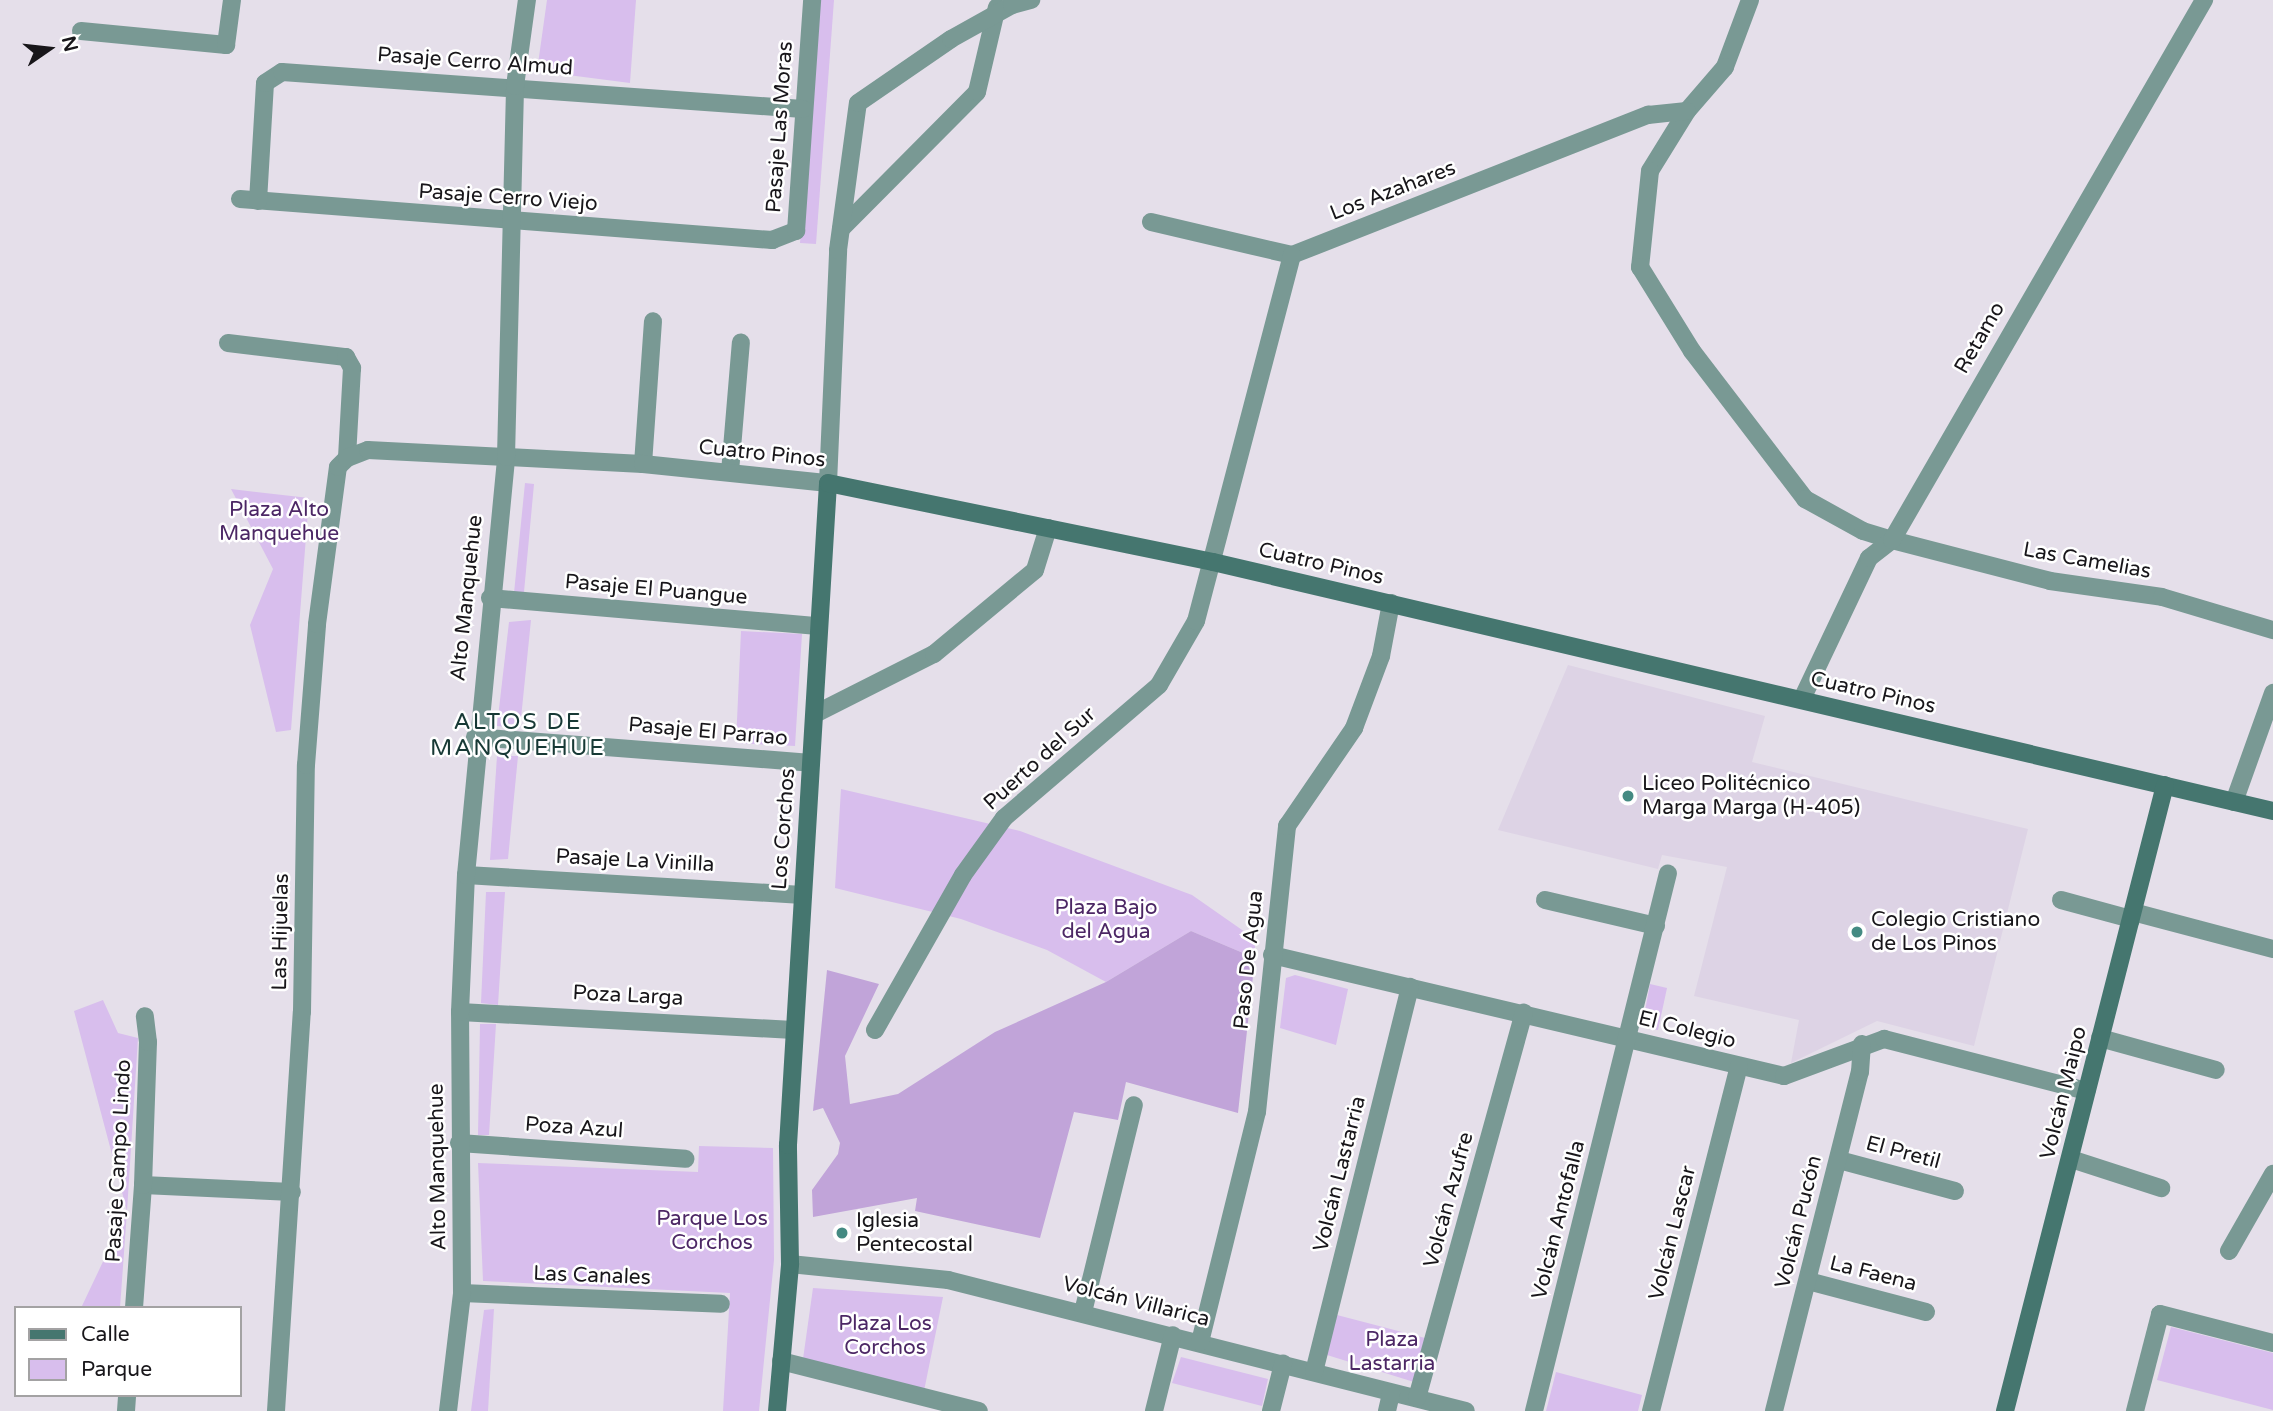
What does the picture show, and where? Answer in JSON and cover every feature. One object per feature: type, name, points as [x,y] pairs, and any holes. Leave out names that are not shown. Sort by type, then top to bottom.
[{"type":"street","points":[[81,31],[226,45],[232,0]]},
{"type":"street","name":"Alto Manquehue","points":[[448,1411],[462,1293],[460,1012],[466,875],[475,737],[506,457],[515,86],[527,0]]},
{"type":"street","name":"Pasaje Las Moras","points":[[772,240],[796,231],[812,0]]},
{"type":"street","name":"Los Corchos","points":[[777,1411],[790,1264],[788,1145],[828,483],[838,250],[858,103],[997,7],[1031,0]]},
{"type":"street","points":[[1687,111],[1725,67],[1750,0]]},
{"type":"street","name":"Retamo","points":[[1802,699],[1870,558],[1892,540],[2204,0]]},
{"type":"street","points":[[841,229],[976,92],[997,7]]},
{"type":"street","name":"Pasaje Cerro Almud","points":[[249,200],[265,83],[282,72],[515,86],[803,109]]},
{"type":"street","name":"Los Azahares","points":[[1292,255],[1648,116],[1687,111]]},
{"type":"street","name":"Las Camelias","points":[[1687,111],[1650,172],[1640,267],[1692,351],[1805,499],[1863,531],[1892,540],[2050,581],[2162,597],[2273,630]]},
{"type":"street","name":"Pasaje Cerro Viejo","points":[[249,200],[772,240]]},
{"type":"street","points":[[1151,222],[1292,255],[1213,562]]},
{"type":"street","points":[[643,464],[653,321]]},
{"type":"street","name":"Las Hijuelas","points":[[229,342],[346,357],[352,368],[347,458],[335,479],[306,765],[302,1012],[276,1411]]},
{"type":"street","points":[[730,472],[741,342]]},
{"type":"street","name":"Cuatro Pinos","points":[[347,458],[368,450],[643,464],[828,483],[1213,562],[2273,811]]},
{"type":"street","points":[[815,714],[933,654],[1035,570],[1048,528]]},
{"type":"street","name":"Puerto del Sur","points":[[875,1031],[962,876],[1004,818],[1159,685],[1196,621],[1213,562]]},
{"type":"street","name":"Pasaje El Puangue","points":[[490,598],[818,626]]},
{"type":"street","name":"Paso De Agua","points":[[1200,1342],[1257,1112],[1287,827],[1354,728],[1381,656],[1391,603]]},
{"type":"street","points":[[2234,802],[2273,693]]},
{"type":"street","name":"Pasaje El Parrao","points":[[475,737],[811,763]]},
{"type":"street","name":"Volcán Maipo","points":[[2005,1411],[2165,785]]},
{"type":"street","name":"Volcán Antofalla","points":[[1534,1411],[1629,1040],[1668,873]]},
{"type":"street","name":"Pasaje La Vinilla","points":[[466,875],[802,895]]},
{"type":"street","points":[[1545,900],[1656,926]]},
{"type":"street","points":[[2061,900],[2273,949]]},
{"type":"street","name":"El Colegio","points":[[1272,955],[1784,1076],[1862,1044],[1884,1039],[2086,1091]]},
{"type":"street","name":"Volcán Lastarria","points":[[1314,1372],[1410,987]]},
{"type":"street","name":"Poza Larga","points":[[460,1012],[794,1030]]},
{"type":"street","name":"Volcán Azufre","points":[[1417,1398],[1524,1013]]},
{"type":"street","name":"Pasaje Campo Lindo","points":[[134,1306],[142,1185],[145,1016]]},
{"type":"street","points":[[2100,1038],[2216,1070]]},
{"type":"street","name":"Volcán Pucón","points":[[1774,1411],[1839,1160],[1860,1072],[1862,1044]]},
{"type":"street","name":"Volcán Lascar","points":[[1651,1411],[1739,1066]]},
{"type":"street","points":[[1083,1312],[1134,1105]]},
{"type":"street","name":"Poza Azul","points":[[459,1143],[685,1159]]},
{"type":"street","points":[[2071,1159],[2161,1188]]},
{"type":"street","name":"El Pretil","points":[[1839,1160],[1955,1191]]},
{"type":"street","points":[[2229,1251],[2273,1174]]},
{"type":"street","points":[[142,1185],[292,1192]]},
{"type":"street","name":"Volcán Villarica","points":[[790,1264],[948,1280],[1466,1411]]},
{"type":"street","name":"La Faena","points":[[1808,1281],[1926,1312]]},
{"type":"street","name":"Las Canales","points":[[462,1293],[721,1304]]},
{"type":"street","points":[[2135,1411],[2160,1314],[2273,1343]]},
{"type":"street","points":[[1154,1411],[1172,1335]]},
{"type":"street","points":[[782,1361],[979,1411]]},
{"type":"street","points":[[1271,1411],[1283,1364]]},
{"type":"street","points":[[1387,1411],[1391,1393]]},
{"type":"shaded area","name":"Colegio Cristiano de Los Pinos","points":[[1568,665],[1765,716],[1752,762],[2028,829],[1974,1046],[1877,1021],[1791,1063],[1799,1020],[1694,996],[1727,867],[1662,855],[1658,869],[1498,830]]},
{"type":"shaded area","points":[[1191,931],[1255,958],[1238,1113],[1126,1082],[1118,1120],[1074,1112],[1040,1238],[915,1211],[917,1198],[813,1217],[812,1190],[838,1154],[840,1143],[823,1108],[813,1111],[827,970],[879,984],[845,1056],[850,1104],[898,1094],[995,1032],[1106,982]]},
{"type":"green space","points":[[547,0],[636,0],[630,83],[537,71]]},
{"type":"green space","points":[[819,0],[834,0],[816,244],[800,243]]},
{"type":"green space","points":[[525,483],[534,484],[524,592],[514,593]]},
{"type":"green space","name":"Plaza Alto Manquehue","points":[[231,489],[309,498],[291,730],[276,732],[250,625],[273,569]]},
{"type":"green space","points":[[531,620],[520,728],[497,726],[509,622]]},
{"type":"green space","points":[[741,631],[802,634],[795,746],[736,743]]},
{"type":"green space","points":[[497,756],[518,756],[508,859],[490,860]]},
{"type":"green space","name":"Plaza Bajo del Agua","points":[[841,789],[1020,831],[1192,895],[1255,939],[1255,958],[1191,931],[1106,982],[1047,950],[961,919],[835,888]]},
{"type":"green space","points":[[486,892],[505,892],[498,1005],[481,1003]]},
{"type":"green space","points":[[1295,975],[1348,989],[1336,1045],[1280,1028],[1286,978]]},
{"type":"green space","points":[[1650,984],[1667,988],[1658,1030],[1642,1027]]},
{"type":"green space","points":[[103,1000],[118,1033],[138,1038],[127,1211],[74,1011]]},
{"type":"green space","points":[[480,1024],[496,1024],[489,1135],[478,1135]]},
{"type":"green space","name":"Parque Los Corchos","points":[[699,1146],[773,1148],[774,1260],[759,1411],[723,1411],[730,1293],[483,1281],[478,1163],[698,1172]]},
{"type":"green space","points":[[127,1211],[120,1306],[82,1306]]},
{"type":"green space","name":"Plaza Los Corchos","points":[[813,1288],[943,1297],[924,1391],[803,1359]]},
{"type":"green space","points":[[494,1309],[488,1411],[471,1411],[484,1310]]},
{"type":"green space","name":"Plaza Lastarria","points":[[1337,1315],[1425,1338],[1414,1382],[1327,1355]]},
{"type":"green space","points":[[2171,1327],[2273,1353],[2273,1410],[2157,1380]]},
{"type":"green space","points":[[1181,1357],[1268,1379],[1262,1406],[1172,1383]]},
{"type":"green space","points":[[1556,1372],[1642,1395],[1638,1411],[1546,1411]]},
{"type":"place","name":"Liceo Politécnico Marga Marga (H-405)","points":[[1628,796]]},
{"type":"place","name":"Colegio Cristiano de Los Pinos","points":[[1857,932]]},
{"type":"place","name":"Iglesia Pentecostal","points":[[842,1233]]},
{"type":"district","name":"ALTOS DE MANQUEHUE","points":[[518,735]]}]
